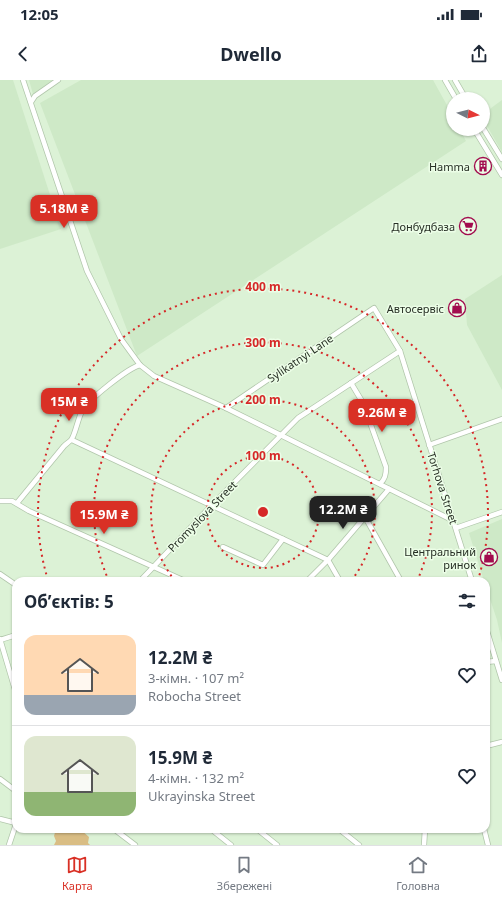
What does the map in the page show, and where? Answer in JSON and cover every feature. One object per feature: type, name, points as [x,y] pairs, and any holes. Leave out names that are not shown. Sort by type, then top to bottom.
[{"type":"street","points":[[23,80],[87,271],[122,339],[140,365],[154,376],[226,408],[452,520]]},
{"type":"street","points":[[31,102],[35,96],[58,80]]},
{"type":"street","points":[[444,80],[452,92]]},
{"type":"street","points":[[455,80],[462,92]]},
{"type":"street","points":[[478,136],[502,175]]},
{"type":"street","points":[[488,136],[502,159]]},
{"type":"street","name":"Torhova Street","points":[[374,308],[400,351],[471,577]]},
{"type":"street","name":"Sylikatnyi Lane","points":[[226,408],[374,308]]},
{"type":"street","name":"Promyslova Street","points":[[144,577],[298,418],[400,351]]},
{"type":"street","points":[[17,503],[64,446],[72,440],[78,420],[83,409],[89,402],[129,369],[140,365]]},
{"type":"street","points":[[351,383],[364,403],[386,468],[384,480],[380,484]]},
{"type":"street","points":[[429,445],[502,419]]},
{"type":"street","points":[[72,440],[328,560],[338,577]]},
{"type":"street","points":[[311,577],[328,560],[389,489]]},
{"type":"street","points":[[0,501],[12,501],[17,503],[29,510],[175,577]]},
{"type":"street","points":[[456,528],[502,512]]},
{"type":"street","points":[[365,517],[399,577]]},
{"type":"street","points":[[223,547],[263,565],[283,538]]},
{"type":"street","points":[[0,574],[12,582]]},
{"type":"street","points":[[12,636],[0,640],[12,680]]},
{"type":"street","points":[[490,641],[502,680]]},
{"type":"street","points":[[490,662],[496,661]]},
{"type":"street","points":[[490,745],[502,742]]},
{"type":"street","points":[[0,779],[12,788]]},
{"type":"street","points":[[0,819],[12,822]]},
{"type":"street","points":[[9,845],[13,833]]},
{"type":"street","points":[[119,833],[135,845]]},
{"type":"street","points":[[216,833],[232,845]]},
{"type":"street","points":[[262,833],[277,845]]},
{"type":"street","points":[[344,833],[359,845]]},
{"type":"street","points":[[424,845],[425,833]]},
{"type":"street","points":[[485,833],[488,845]]},
{"type":"shaded area","points":[[0,80],[13,80],[61,229],[0,249]]},
{"type":"shaded area","points":[[29,80],[54,80],[33,94]]},
{"type":"shaded area","points":[[81,80],[433,80],[446,103],[446,136],[464,136],[466,141],[137,356],[40,103]]},
{"type":"shaded area","points":[[502,100],[502,152],[490,131],[490,109]]},
{"type":"shaded area","points":[[502,275],[502,390],[467,325],[465,299]]},
{"type":"shaded area","name":"Центральний ринок","points":[[502,519],[502,643],[497,620],[490,599],[490,577],[483,577],[469,533]]},
{"type":"shaded area","points":[[55,833],[84,833],[89,837],[88,843],[90,845],[54,845],[56,841],[54,836]]},
{"type":"place","name":"Hamma","points":[[483,166]]},
{"type":"place","name":"Донбудбаза","points":[[468,226]]},
{"type":"place","name":"Автосервіс","points":[[457,308]]},
{"type":"place","name":"Центральний ринок","points":[[489,557]]}]
